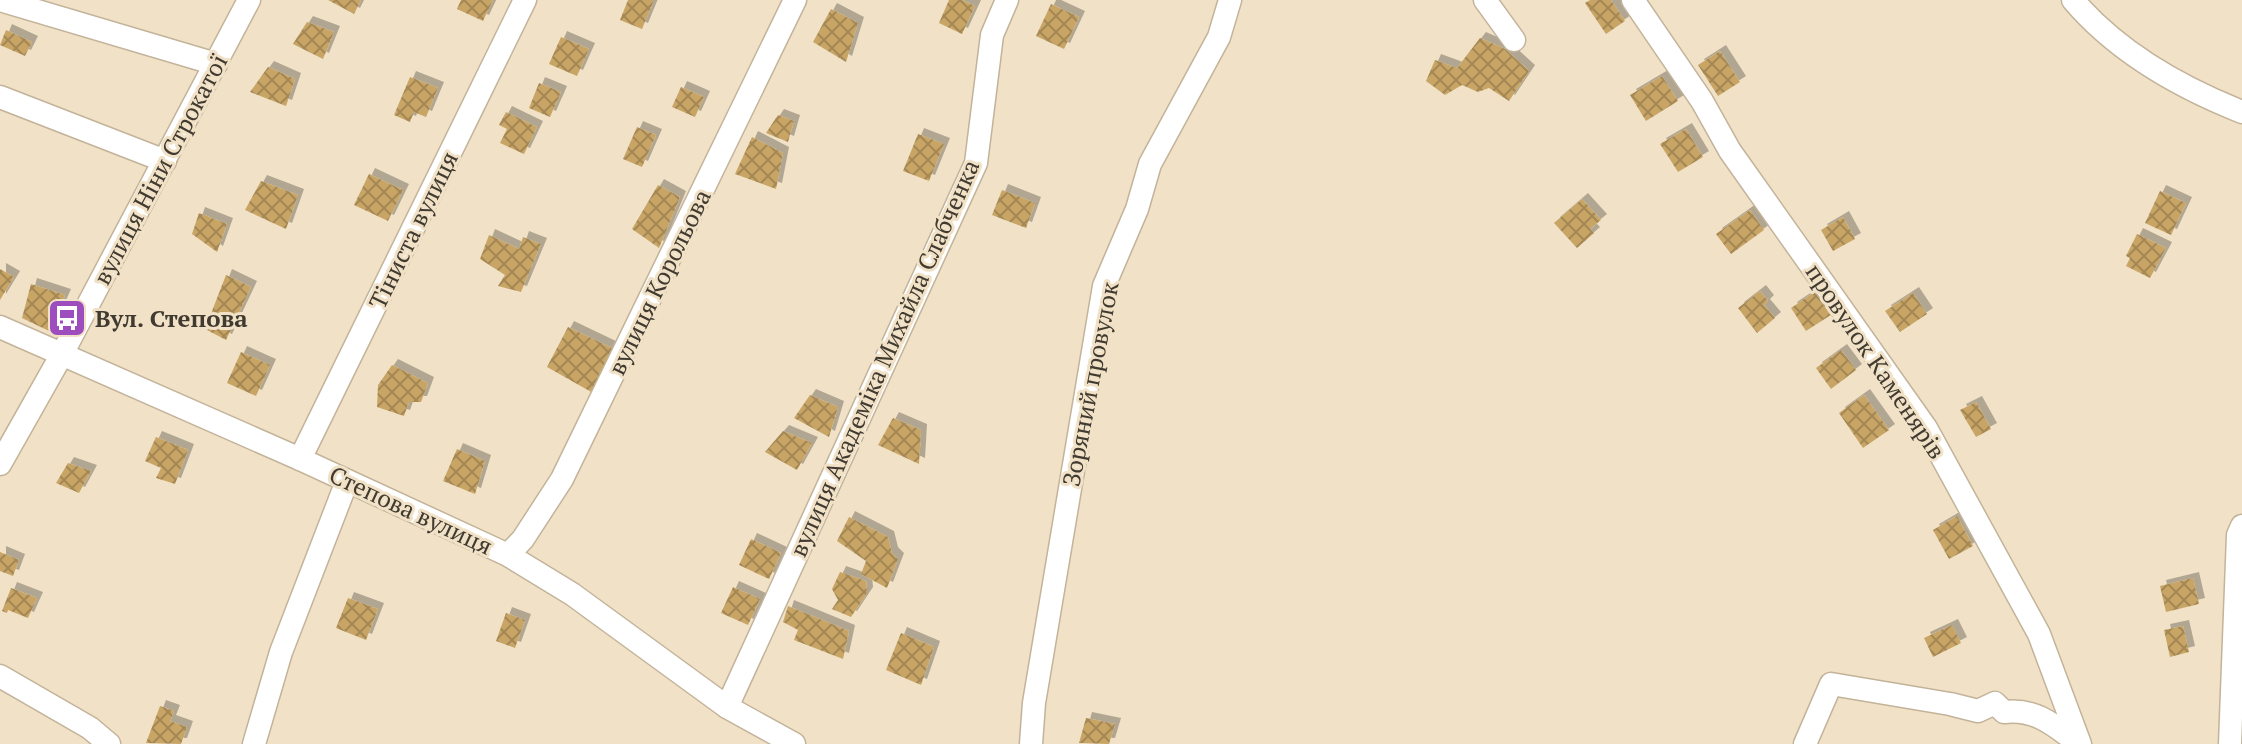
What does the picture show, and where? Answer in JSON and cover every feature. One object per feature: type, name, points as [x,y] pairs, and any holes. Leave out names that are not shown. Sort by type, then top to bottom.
[{"type":"street","points":[[0,0],[216,64]]},
{"type":"street","name":"вулиця Ніни Строкатої","points":[[0,464],[61,356],[249,0]]},
{"type":"street","name":"Тіниста вулиця","points":[[300,459],[525,0]]},
{"type":"street","name":"вулиця Корольова","points":[[508,555],[523,539],[562,479],[795,0]]},
{"type":"street","name":"вулиця Академіка Михайла Слабченка","points":[[727,707],[976,163],[992,35],[1007,0]]},
{"type":"street","name":"Зоряний провулок","points":[[1031,744],[1034,703],[1104,286],[1137,209],[1150,164],[1219,37],[1230,0]]},
{"type":"street","points":[[1485,0],[1514,40]]},
{"type":"street","name":"провулок Каменярів","points":[[1633,0],[1702,101],[1730,151],[1926,428],[2039,634],[2079,744]]},
{"type":"street","points":[[2073,0],[2113,40],[2194,93],[2242,112]]},
{"type":"street","points":[[0,97],[165,161]]},
{"type":"street","name":"Степова вулиця","points":[[0,327],[300,459],[508,555],[572,594],[727,707],[794,744]]},
{"type":"street","points":[[254,744],[281,652],[347,481]]},
{"type":"street","points":[[2230,744],[2238,535],[2242,526]]},
{"type":"street","points":[[0,676],[90,728],[109,744]]},
{"type":"street","points":[[1805,744],[1831,684],[1978,711],[1995,703],[2004,712],[2017,710],[2044,717],[2079,744]]},
{"type":"building","points":[[328,0],[361,0],[354,14]]},
{"type":"building","points":[[461,0],[493,0],[483,21],[457,9]]},
{"type":"building","points":[[628,0],[654,0],[642,29],[620,20]]},
{"type":"building","points":[[949,0],[962,0],[975,6],[962,34],[939,23]]},
{"type":"building","points":[[1590,0],[1611,0],[1625,21],[1606,34],[1585,3]]},
{"type":"building","points":[[1051,4],[1079,17],[1064,49],[1036,36]]},
{"type":"building","points":[[831,9],[858,23],[846,62],[813,42]]},
{"type":"building","points":[[307,22],[334,32],[323,59],[293,44]]},
{"type":"building","points":[[6,30],[32,42],[25,56],[0,45]]},
{"type":"building","points":[[561,37],[589,49],[577,76],[549,64]]},
{"type":"building","points":[[1480,38],[1505,49],[1529,71],[1509,101],[1489,88],[1478,92],[1462,85],[1445,95],[1426,81],[1435,60],[1457,68]]},
{"type":"building","points":[[1720,51],[1740,82],[1718,96],[1698,65]]},
{"type":"building","points":[[268,67],[295,79],[286,106],[250,92]]},
{"type":"building","points":[[1662,76],[1678,101],[1646,121],[1630,95]]},
{"type":"building","points":[[410,77],[438,88],[426,117],[414,112],[410,122],[394,115]]},
{"type":"building","points":[[539,83],[561,92],[550,117],[529,108]]},
{"type":"building","points":[[681,87],[704,97],[695,117],[672,107]]},
{"type":"building","points":[[506,112],[537,127],[524,154],[500,143],[507,129],[499,125]]},
{"type":"building","points":[[778,115],[794,121],[788,142],[766,133]]},
{"type":"building","points":[[637,127],[656,135],[642,167],[623,159]]},
{"type":"building","points":[[1686,129],[1703,157],[1678,172],[1660,144]]},
{"type":"building","points":[[918,134],[944,144],[929,181],[903,171]]},
{"type":"building","points":[[752,137],[783,153],[776,189],[735,174]]},
{"type":"building","points":[[369,174],[403,190],[388,221],[354,205]]},
{"type":"building","points":[[261,181],[298,195],[286,229],[245,210]]},
{"type":"building","points":[[658,185],[680,197],[659,248],[632,229]]},
{"type":"building","points":[[1002,190],[1035,203],[1026,228],[992,215]]},
{"type":"building","points":[[2160,191],[2186,203],[2171,235],[2145,223]]},
{"type":"building","points":[[1582,199],[1601,220],[1590,229],[1594,233],[1577,248],[1554,223]]},
{"type":"building","points":[[1750,210],[1764,230],[1731,254],[1716,234]]},
{"type":"building","points":[[199,213],[227,224],[217,252],[192,234]]},
{"type":"building","points":[[1843,217],[1855,239],[1833,251],[1821,230]]},
{"type":"building","points":[[2137,234],[2166,248],[2150,278],[2126,266],[2130,258],[2126,256]]},
{"type":"building","points":[[489,235],[519,249],[523,237],[541,244],[521,292],[498,286],[505,275],[480,259]]},
{"type":"building","points":[[0,269],[14,277],[0,300]]},
{"type":"building","points":[[226,275],[251,287],[226,340],[205,329]]},
{"type":"building","points":[[31,284],[65,295],[49,331],[22,318]]},
{"type":"building","points":[[1819,289],[1834,313],[1806,331],[1791,308]]},
{"type":"building","points":[[1760,291],[1768,301],[1764,305],[1775,318],[1757,333],[1738,308]]},
{"type":"building","points":[[1913,293],[1927,314],[1900,332],[1885,311]]},
{"type":"building","points":[[568,327],[612,348],[593,393],[547,367]]},
{"type":"building","points":[[1841,350],[1856,370],[1831,389],[1816,368]]},
{"type":"building","points":[[241,352],[270,365],[256,396],[227,383]]},
{"type":"building","points":[[392,365],[428,383],[421,402],[409,402],[404,416],[377,407],[378,385]]},
{"type":"building","points":[[810,395],[838,407],[829,437],[794,418]]},
{"type":"building","points":[[1864,395],[1889,430],[1863,448],[1839,413]]},
{"type":"building","points":[[1976,402],[1991,429],[1976,437],[1960,410]]},
{"type":"building","points":[[893,418],[921,430],[919,464],[878,445]]},
{"type":"building","points":[[783,431],[812,443],[797,470],[765,452]]},
{"type":"building","points":[[156,437],[188,450],[175,484],[156,478],[161,468],[145,461]]},
{"type":"building","points":[[457,449],[485,461],[475,494],[443,481]]},
{"type":"building","points":[[68,463],[91,471],[79,493],[56,483]]},
{"type":"building","points":[[1957,516],[1973,546],[1949,559],[1933,530]]},
{"type":"building","points":[[849,517],[888,537],[892,553],[898,559],[887,588],[861,574],[866,561],[837,541]]},
{"type":"building","points":[[751,539],[781,553],[769,579],[739,565]]},
{"type":"building","points":[[0,552],[19,560],[13,576],[0,571]]},
{"type":"building","points":[[840,572],[866,581],[867,593],[851,617],[832,609],[838,600],[832,589]]},
{"type":"building","points":[[2193,578],[2199,604],[2166,612],[2160,586]]},
{"type":"building","points":[[733,587],[760,599],[748,625],[721,613]]},
{"type":"building","points":[[11,588],[37,598],[28,618],[8,610],[7,613],[2,611]]},
{"type":"building","points":[[348,598],[378,609],[366,640],[336,628]]},
{"type":"building","points":[[788,606],[849,631],[843,659],[794,640],[798,630],[783,622]]},
{"type":"building","points":[[506,613],[525,620],[515,648],[496,641]]},
{"type":"building","points":[[1952,625],[1961,643],[1933,657],[1924,638]]},
{"type":"building","points":[[2183,626],[2189,652],[2170,657],[2164,630]]},
{"type":"building","points":[[901,633],[934,647],[921,685],[886,670]]},
{"type":"building","points":[[160,706],[174,711],[170,721],[187,727],[181,744],[146,743]]},
{"type":"building","points":[[1086,718],[1115,724],[1109,744],[1079,743]]},
{"type":"place","name":"Вул. Степова","points":[[67,318]]}]
